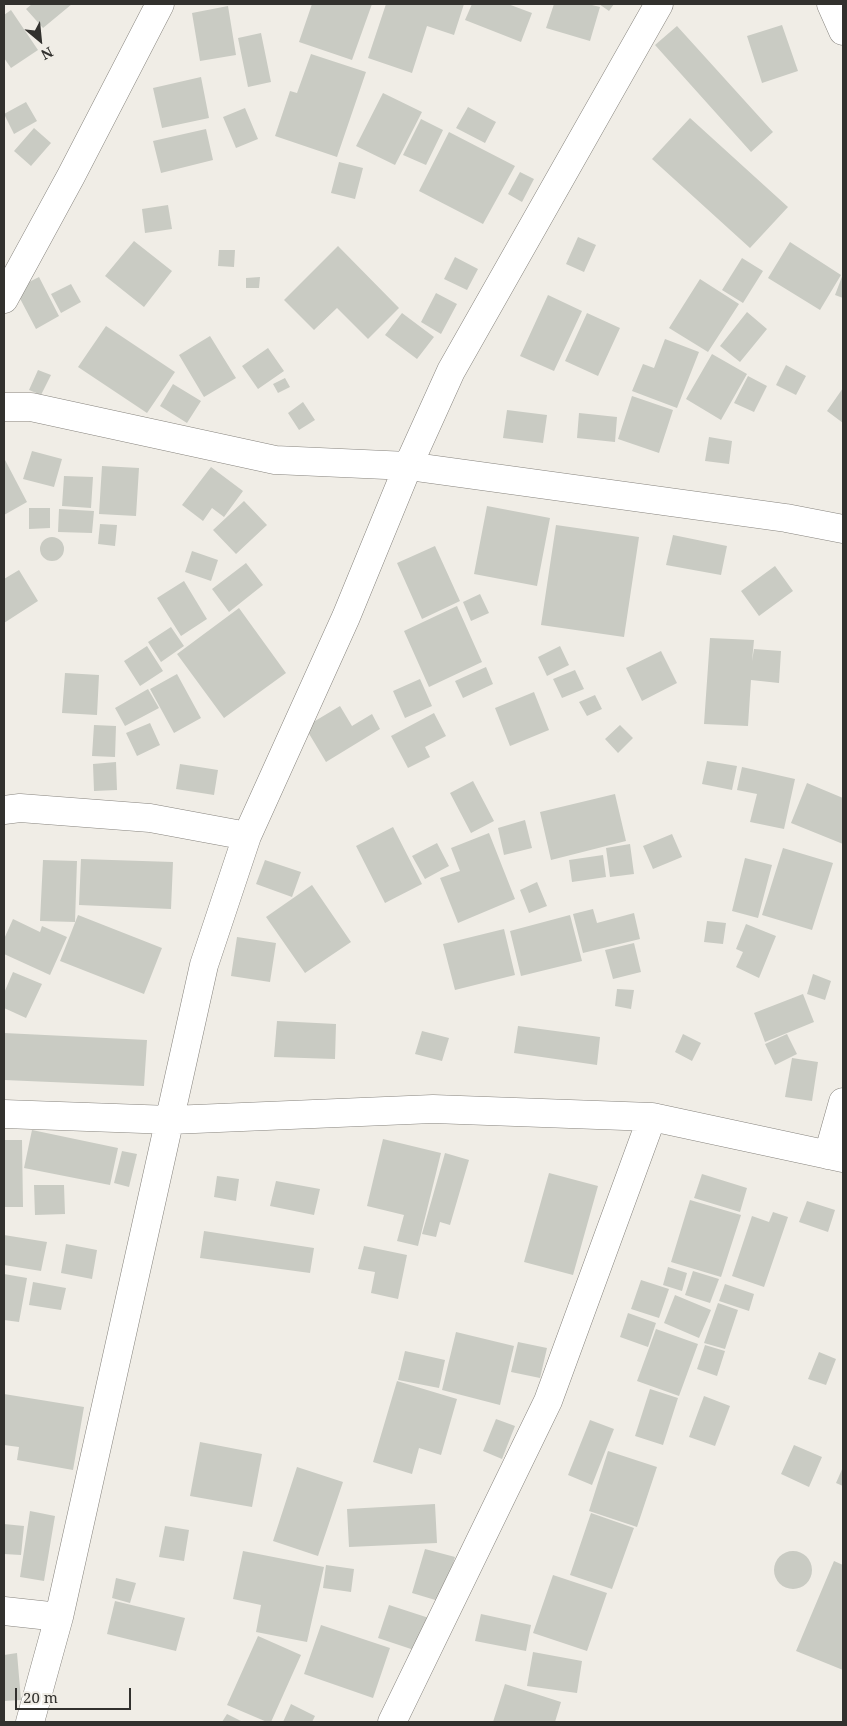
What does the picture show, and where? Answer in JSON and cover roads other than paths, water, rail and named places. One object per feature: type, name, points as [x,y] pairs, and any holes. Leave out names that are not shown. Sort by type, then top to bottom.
[{"type":"street","points":[[4,299],[160,4]]},
{"type":"street","points":[[30,1722],[59,1617],[204,965],[247,836],[346,617],[408,466],[451,371],[659,4]]},
{"type":"street","points":[[831,4],[843,31]]},
{"type":"street","points":[[4,407],[31,407],[275,460],[408,466],[786,518],[843,529]]},
{"type":"street","points":[[4,810],[20,808],[150,818],[247,836]]},
{"type":"street","points":[[4,1114],[171,1120],[433,1109],[652,1117],[836,1157],[843,1102]]},
{"type":"street","points":[[392,1722],[548,1401],[652,1117]]},
{"type":"street","points":[[4,1611],[59,1617]]}]
